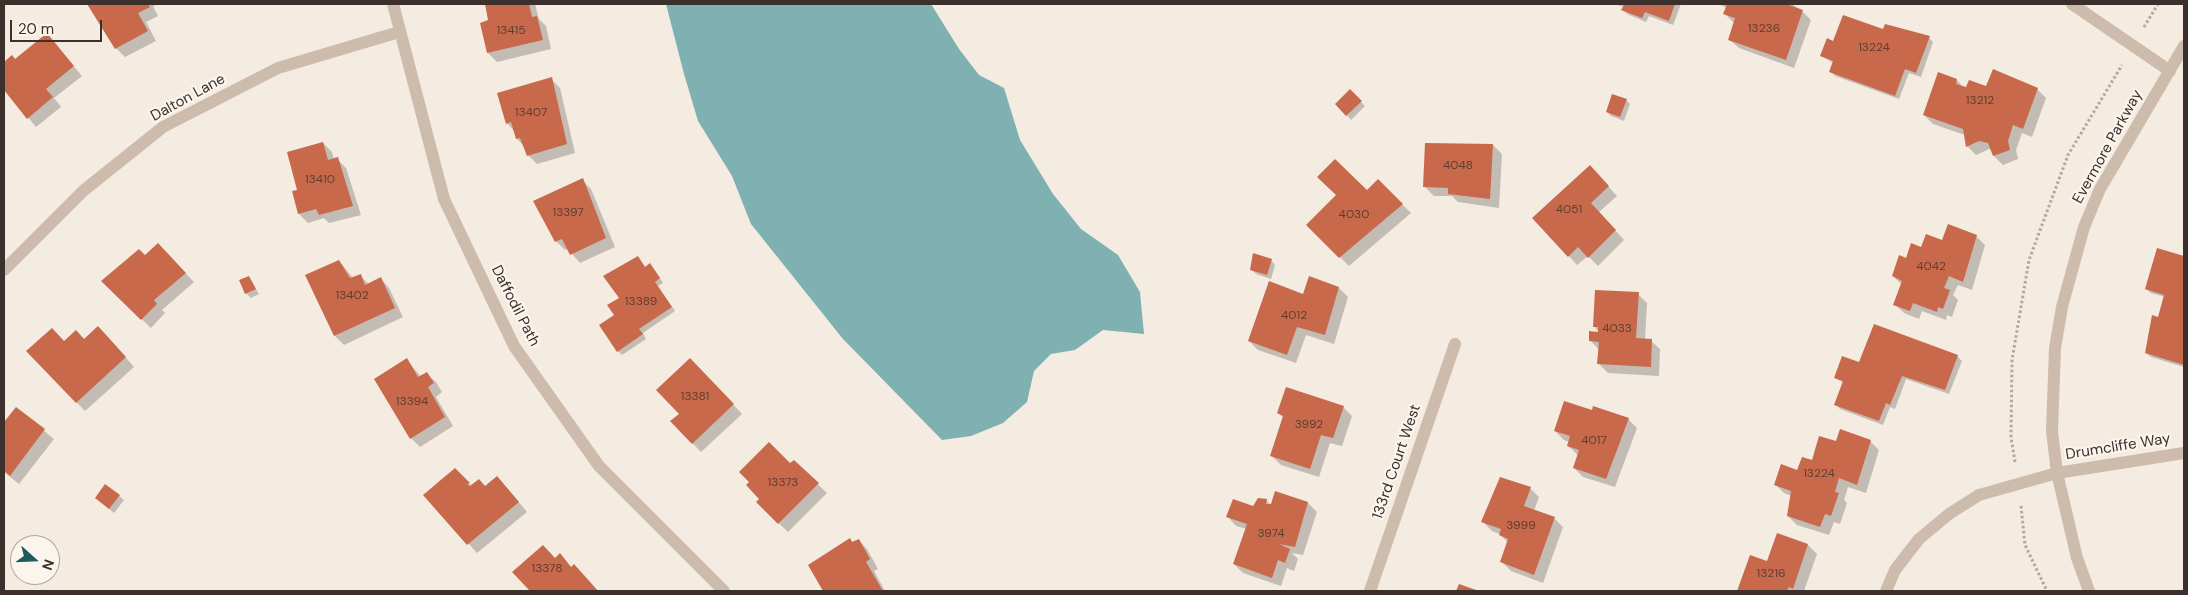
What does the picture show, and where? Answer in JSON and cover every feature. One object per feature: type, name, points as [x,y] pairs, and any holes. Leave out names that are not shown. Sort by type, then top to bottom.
[{"type":"street","name":"Daffodil Path","points":[[393,4],[444,199],[514,346],[599,466],[724,591]]},
{"type":"street","points":[[2072,4],[2170,70]]},
{"type":"street","name":"Dalton Lane","points":[[4,270],[83,191],[163,127],[278,68],[399,32]]},
{"type":"street","name":"Evermore Parkway","points":[[2089,591],[2075,550],[2056,473],[2052,431],[2055,348],[2072,267],[2084,227],[2100,189],[2184,46]]},
{"type":"street","name":"133rd Court West","points":[[1370,591],[1455,344]]},
{"type":"street","name":"Drumcliffe Way","points":[[1886,591],[1895,570],[1919,539],[1949,514],[1979,495],[2056,473],[2184,454]]},
{"type":"water","points":[[666,4],[931,4],[959,49],[979,75],[1004,88],[1020,140],[1053,194],[1081,229],[1118,255],[1140,292],[1144,334],[1103,330],[1075,350],[1051,354],[1034,371],[1027,402],[1003,423],[971,436],[942,440],[843,339],[751,224],[732,176],[698,121]]},
{"type":"building","points":[[87,4],[148,4],[150,7],[138,13],[148,31],[115,49]]},
{"type":"building","points":[[485,4],[529,4],[532,17],[537,16],[543,40],[487,53],[480,23],[488,20]]},
{"type":"building","points":[[1620,4],[1675,4],[1669,21],[1645,12],[1642,18],[1621,10],[1624,5]]},
{"type":"building","points":[[1727,4],[1786,4],[1803,10],[1786,60],[1728,40],[1735,18],[1723,14]]},
{"type":"building","points":[[1843,15],[1883,29],[1885,24],[1930,36],[1916,73],[1905,69],[1895,96],[1829,72],[1833,61],[1820,56],[1827,38],[1833,41]]},
{"type":"building","points":[[47,33],[74,66],[46,89],[53,97],[27,119],[4,90],[4,62],[12,55],[15,59]]},
{"type":"building","points":[[1993,69],[2038,88],[2023,129],[2013,125],[2008,141],[2010,150],[1993,156],[1988,143],[1979,141],[1966,147],[1963,129],[1923,115],[1938,72],[1957,79],[1956,84],[1966,87],[1969,80],[1986,86]]},
{"type":"building","points":[[552,77],[567,144],[527,156],[520,138],[516,139],[511,122],[506,124],[497,93]]},
{"type":"building","points":[[1350,89],[1362,101],[1346,116],[1335,104]]},
{"type":"building","points":[[1612,94],[1627,99],[1620,117],[1606,112]]},
{"type":"building","points":[[323,142],[328,160],[338,157],[353,206],[319,215],[316,209],[298,214],[292,191],[297,190],[287,152]]},
{"type":"building","points":[[1425,143],[1493,144],[1490,199],[1448,194],[1448,188],[1423,187]]},
{"type":"building","points":[[1335,159],[1367,190],[1378,179],[1403,204],[1339,258],[1306,225],[1336,195],[1317,177]]},
{"type":"building","points":[[1590,165],[1609,186],[1591,203],[1616,230],[1588,258],[1578,247],[1568,257],[1532,218]]},
{"type":"building","points":[[583,178],[606,238],[570,255],[562,239],[555,242],[533,201]]},
{"type":"building","points":[[1948,224],[1977,235],[1963,282],[1949,276],[1944,288],[1950,290],[1943,309],[1938,307],[1937,312],[1913,303],[1910,311],[1893,305],[1902,281],[1892,276],[1899,255],[1906,258],[1911,243],[1921,247],[1926,234],[1942,240]]},
{"type":"building","points":[[158,243],[186,273],[154,300],[157,304],[141,320],[101,281],[139,249],[145,255]]},
{"type":"building","points":[[2157,248],[2184,256],[2184,365],[2145,353],[2152,315],[2158,317],[2164,295],[2145,289]]},
{"type":"building","points":[[1253,253],[1272,259],[1267,275],[1250,270]]},
{"type":"building","points":[[638,256],[645,267],[650,263],[660,278],[655,282],[672,307],[639,329],[643,334],[617,352],[599,325],[614,315],[607,305],[619,298],[603,276]]},
{"type":"building","points":[[339,260],[350,278],[361,274],[365,285],[381,277],[395,308],[334,336],[305,275]]},
{"type":"building","points":[[249,276],[256,289],[245,294],[239,280]]},
{"type":"building","points":[[1309,276],[1339,287],[1325,335],[1297,327],[1287,355],[1248,341],[1269,281],[1303,294]]},
{"type":"building","points":[[1595,290],[1639,292],[1636,338],[1652,339],[1651,367],[1597,364],[1599,342],[1589,341],[1589,331],[1598,332],[1598,327],[1593,327]]},
{"type":"building","points":[[1874,324],[1958,355],[1945,390],[1902,376],[1890,405],[1886,403],[1879,421],[1834,405],[1843,381],[1834,378],[1842,356],[1859,362]]},
{"type":"building","points":[[98,326],[126,357],[76,403],[26,351],[52,328],[64,341],[76,330],[84,339]]},
{"type":"building","points":[[407,358],[418,377],[427,372],[434,383],[428,387],[445,417],[410,439],[374,379]]},
{"type":"building","points":[[690,358],[734,404],[692,444],[670,421],[679,414],[656,390]]},
{"type":"building","points":[[1286,387],[1344,406],[1333,438],[1321,435],[1310,469],[1270,456],[1283,416],[1277,413]]},
{"type":"building","points":[[1564,401],[1592,410],[1593,406],[1629,418],[1606,479],[1573,468],[1579,450],[1567,446],[1570,436],[1554,431]]},
{"type":"building","points":[[16,407],[45,429],[10,476],[4,471],[4,422]]},
{"type":"building","points":[[1840,429],[1871,440],[1857,485],[1839,478],[1835,492],[1839,493],[1831,516],[1825,514],[1820,527],[1787,516],[1791,491],[1774,485],[1781,464],[1797,470],[1802,457],[1812,460],[1819,436],[1836,441]]},
{"type":"building","points":[[769,442],[790,463],[794,460],[819,483],[778,524],[756,502],[759,499],[746,485],[749,482],[739,472]]},
{"type":"building","points":[[455,468],[470,483],[467,484],[470,486],[479,479],[485,486],[497,476],[519,502],[467,545],[423,495]]},
{"type":"building","points":[[1500,477],[1531,487],[1524,506],[1555,517],[1534,575],[1500,562],[1508,539],[1499,535],[1501,529],[1481,522]]},
{"type":"building","points":[[105,484],[120,495],[109,509],[95,498]]},
{"type":"building","points":[[1275,491],[1308,502],[1295,547],[1279,544],[1290,549],[1285,563],[1278,560],[1272,578],[1233,564],[1247,524],[1226,517],[1233,499],[1253,506],[1258,498],[1267,499],[1266,504],[1271,504]]},
{"type":"building","points":[[1777,533],[1808,544],[1793,589],[1789,587],[1787,591],[1737,591],[1750,555],[1767,561]]},
{"type":"building","points":[[850,538],[852,542],[859,539],[870,559],[866,562],[883,591],[823,591],[808,565]]},
{"type":"building","points":[[543,545],[555,558],[560,553],[571,567],[574,564],[598,591],[527,591],[529,590],[512,572]]},
{"type":"building","points":[[1459,584],[1479,591],[1456,591]]}]
